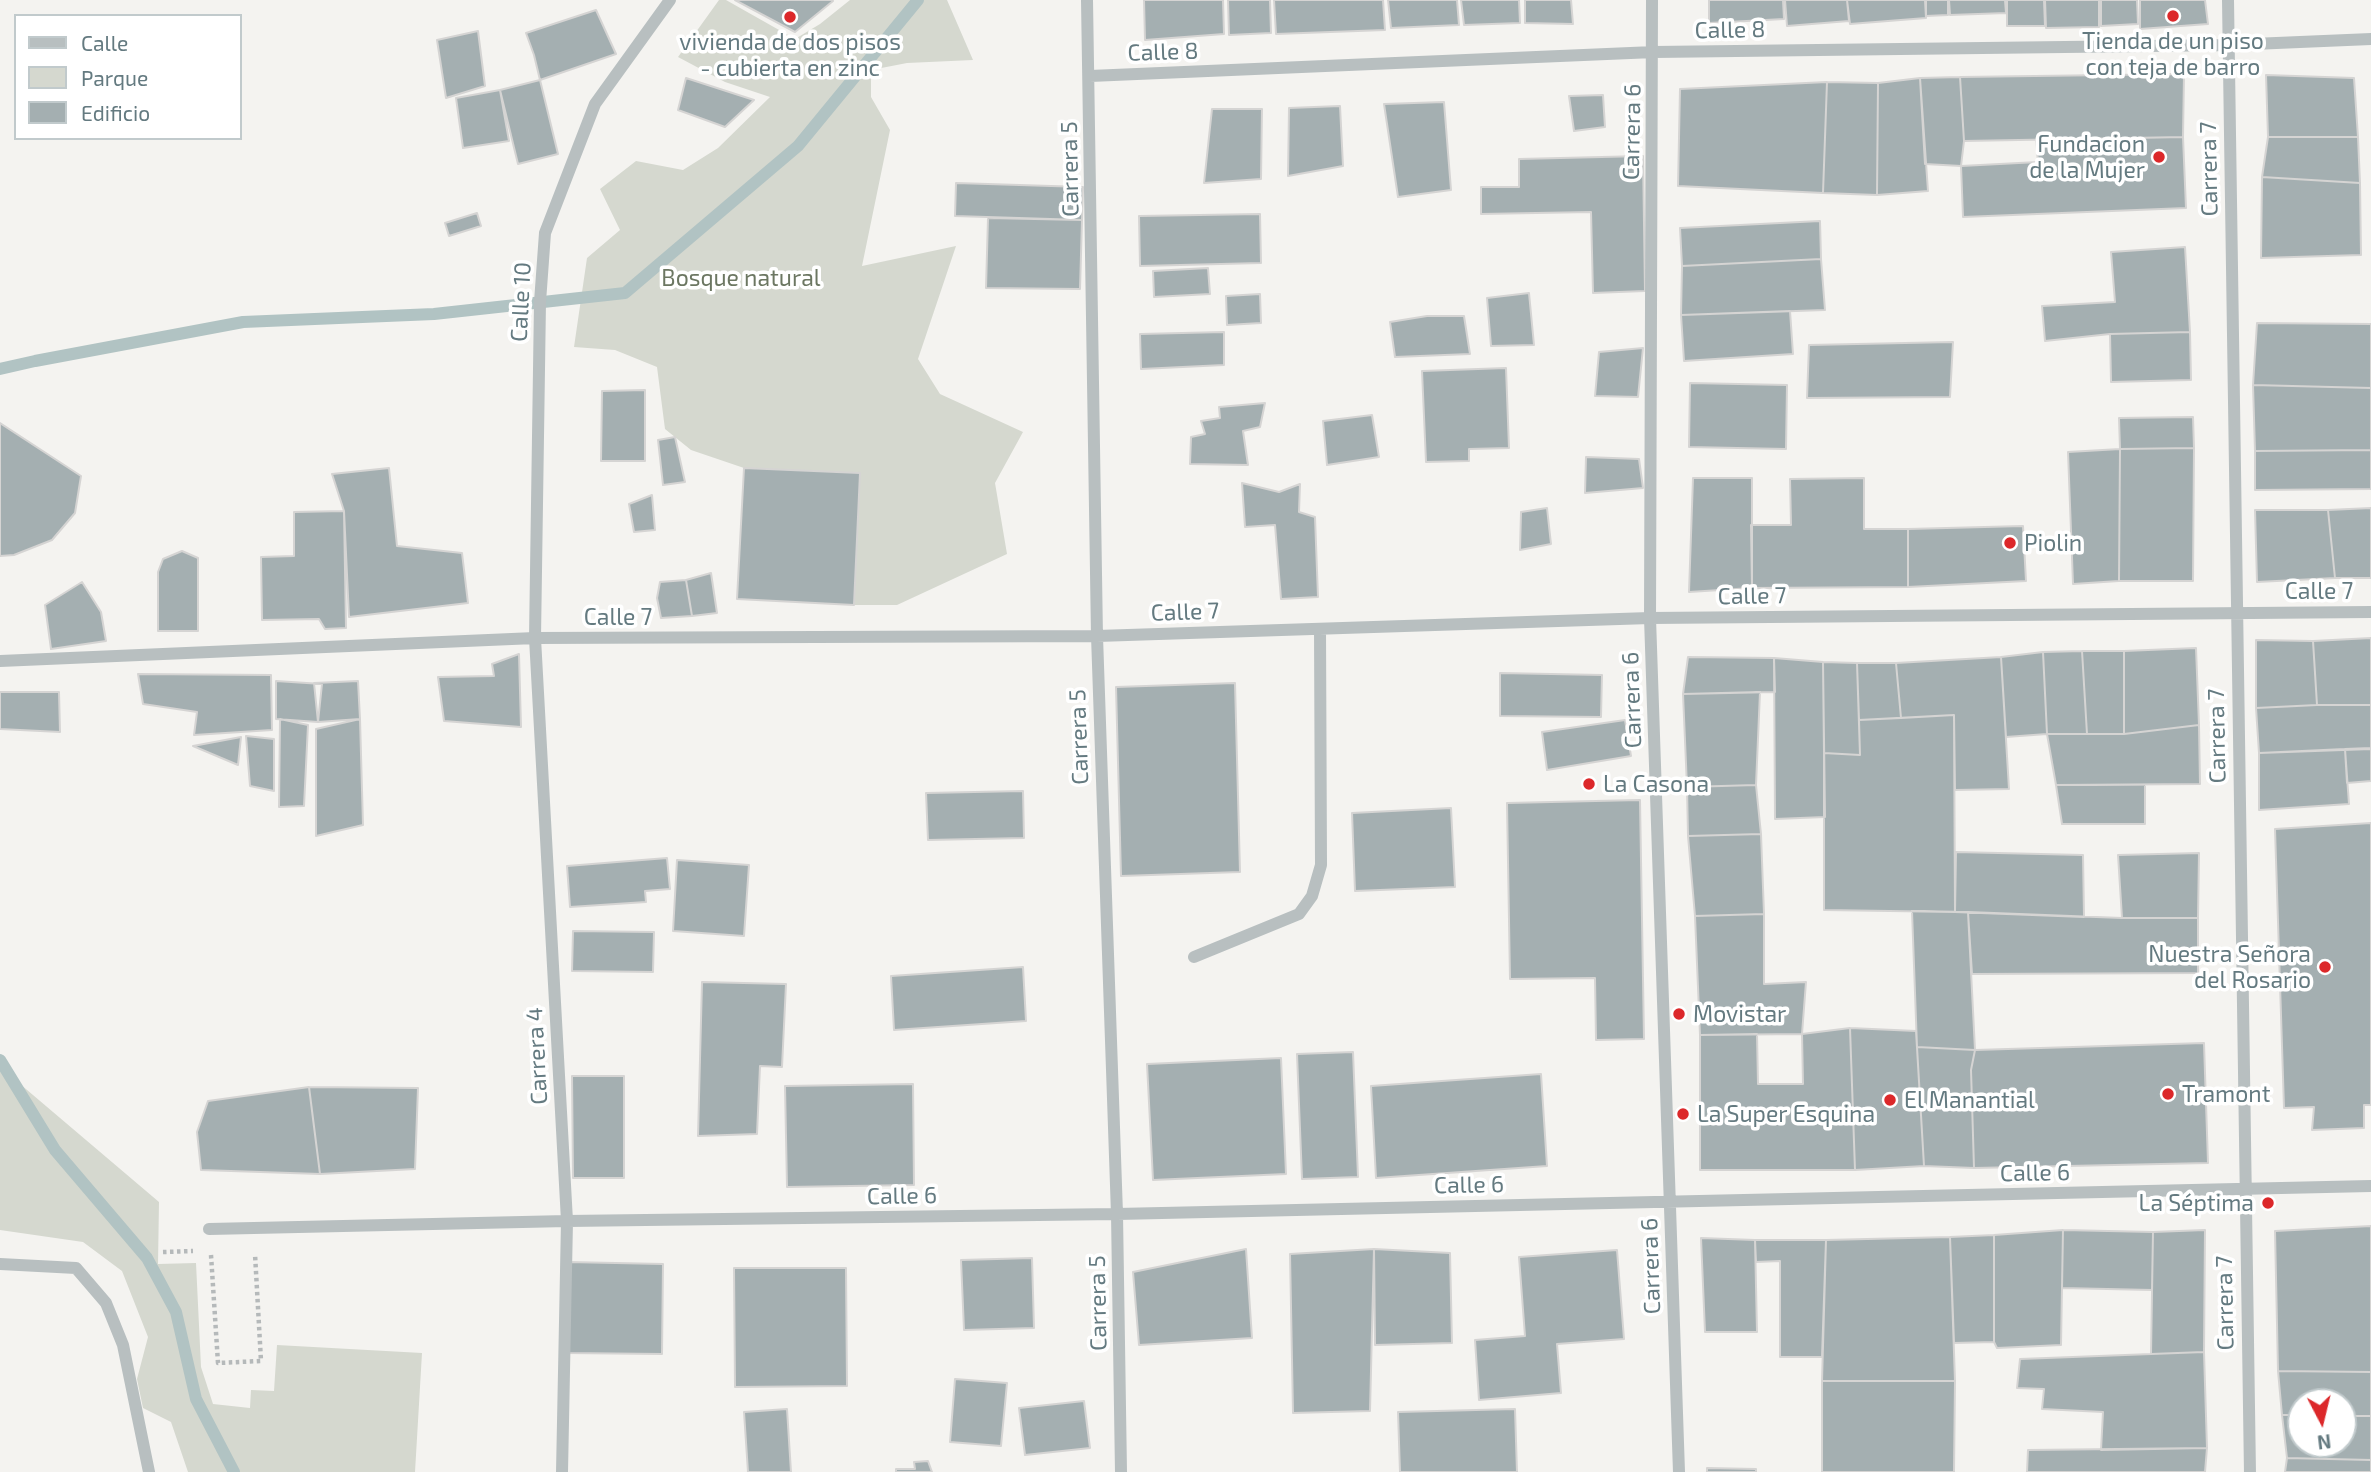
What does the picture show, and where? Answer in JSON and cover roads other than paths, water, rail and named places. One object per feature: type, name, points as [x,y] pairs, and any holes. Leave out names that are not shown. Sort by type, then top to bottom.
[{"type":"street","name":"Calle 10","points":[[535,638],[540,316],[545,233],[595,104],[670,0]]},
{"type":"street","name":"Carrera 5","points":[[1087,0],[1097,636],[1117,1214],[1121,1472]]},
{"type":"street","name":"Carrera 6","points":[[1652,0],[1654,52],[1650,618],[1679,1472]]},
{"type":"street","name":"Carrera 7","points":[[2228,0],[2250,1472]]},
{"type":"street","name":"Calle 8","points":[[1090,76],[1654,52],[2229,45],[2371,39]]},
{"type":"street","name":"Calle 7","points":[[0,661],[535,638],[1097,636],[1650,618],[2371,612]]},
{"type":"street","points":[[1194,957],[1299,914],[1312,896],[1321,865],[1320,629]]},
{"type":"street","name":"Carrera 4","points":[[535,638],[567,1221],[562,1472]]},
{"type":"street","name":"Calle 6","points":[[209,1229],[1117,1214],[2371,1186]]},
{"type":"street","points":[[0,1264],[76,1268],[106,1303],[123,1345],[149,1472]]},
{"type":"waterway","points":[[0,369],[243,322],[434,314],[625,293],[798,146],[918,0]]},
{"type":"waterway","points":[[0,1060],[55,1150],[147,1258],[176,1312],[196,1399],[234,1472]]},
{"type":"place","name":"Tienda de un piso con teja de barro","points":[[2173,16]]},
{"type":"place","name":"vivienda de dos pisos - cubierta en zinc","points":[[790,17]]},
{"type":"place","name":"Fundacion de la Mujer","points":[[2159,157]]},
{"type":"place","name":"Piolin","points":[[2010,543]]},
{"type":"place","name":"La Casona","points":[[1589,784]]},
{"type":"place","name":"Nuestra Señora del Rosario","points":[[2325,967]]},
{"type":"place","name":"Movistar","points":[[1679,1014]]},
{"type":"place","name":"Tramont","points":[[2168,1094]]},
{"type":"place","name":"El Manantial","points":[[1890,1100]]},
{"type":"place","name":"La Super Esquina","points":[[1683,1114]]},
{"type":"place","name":"La Séptima","points":[[2268,1203]]},
{"type":"park label","name":"Bosque natural","points":[[741,278]]}]
